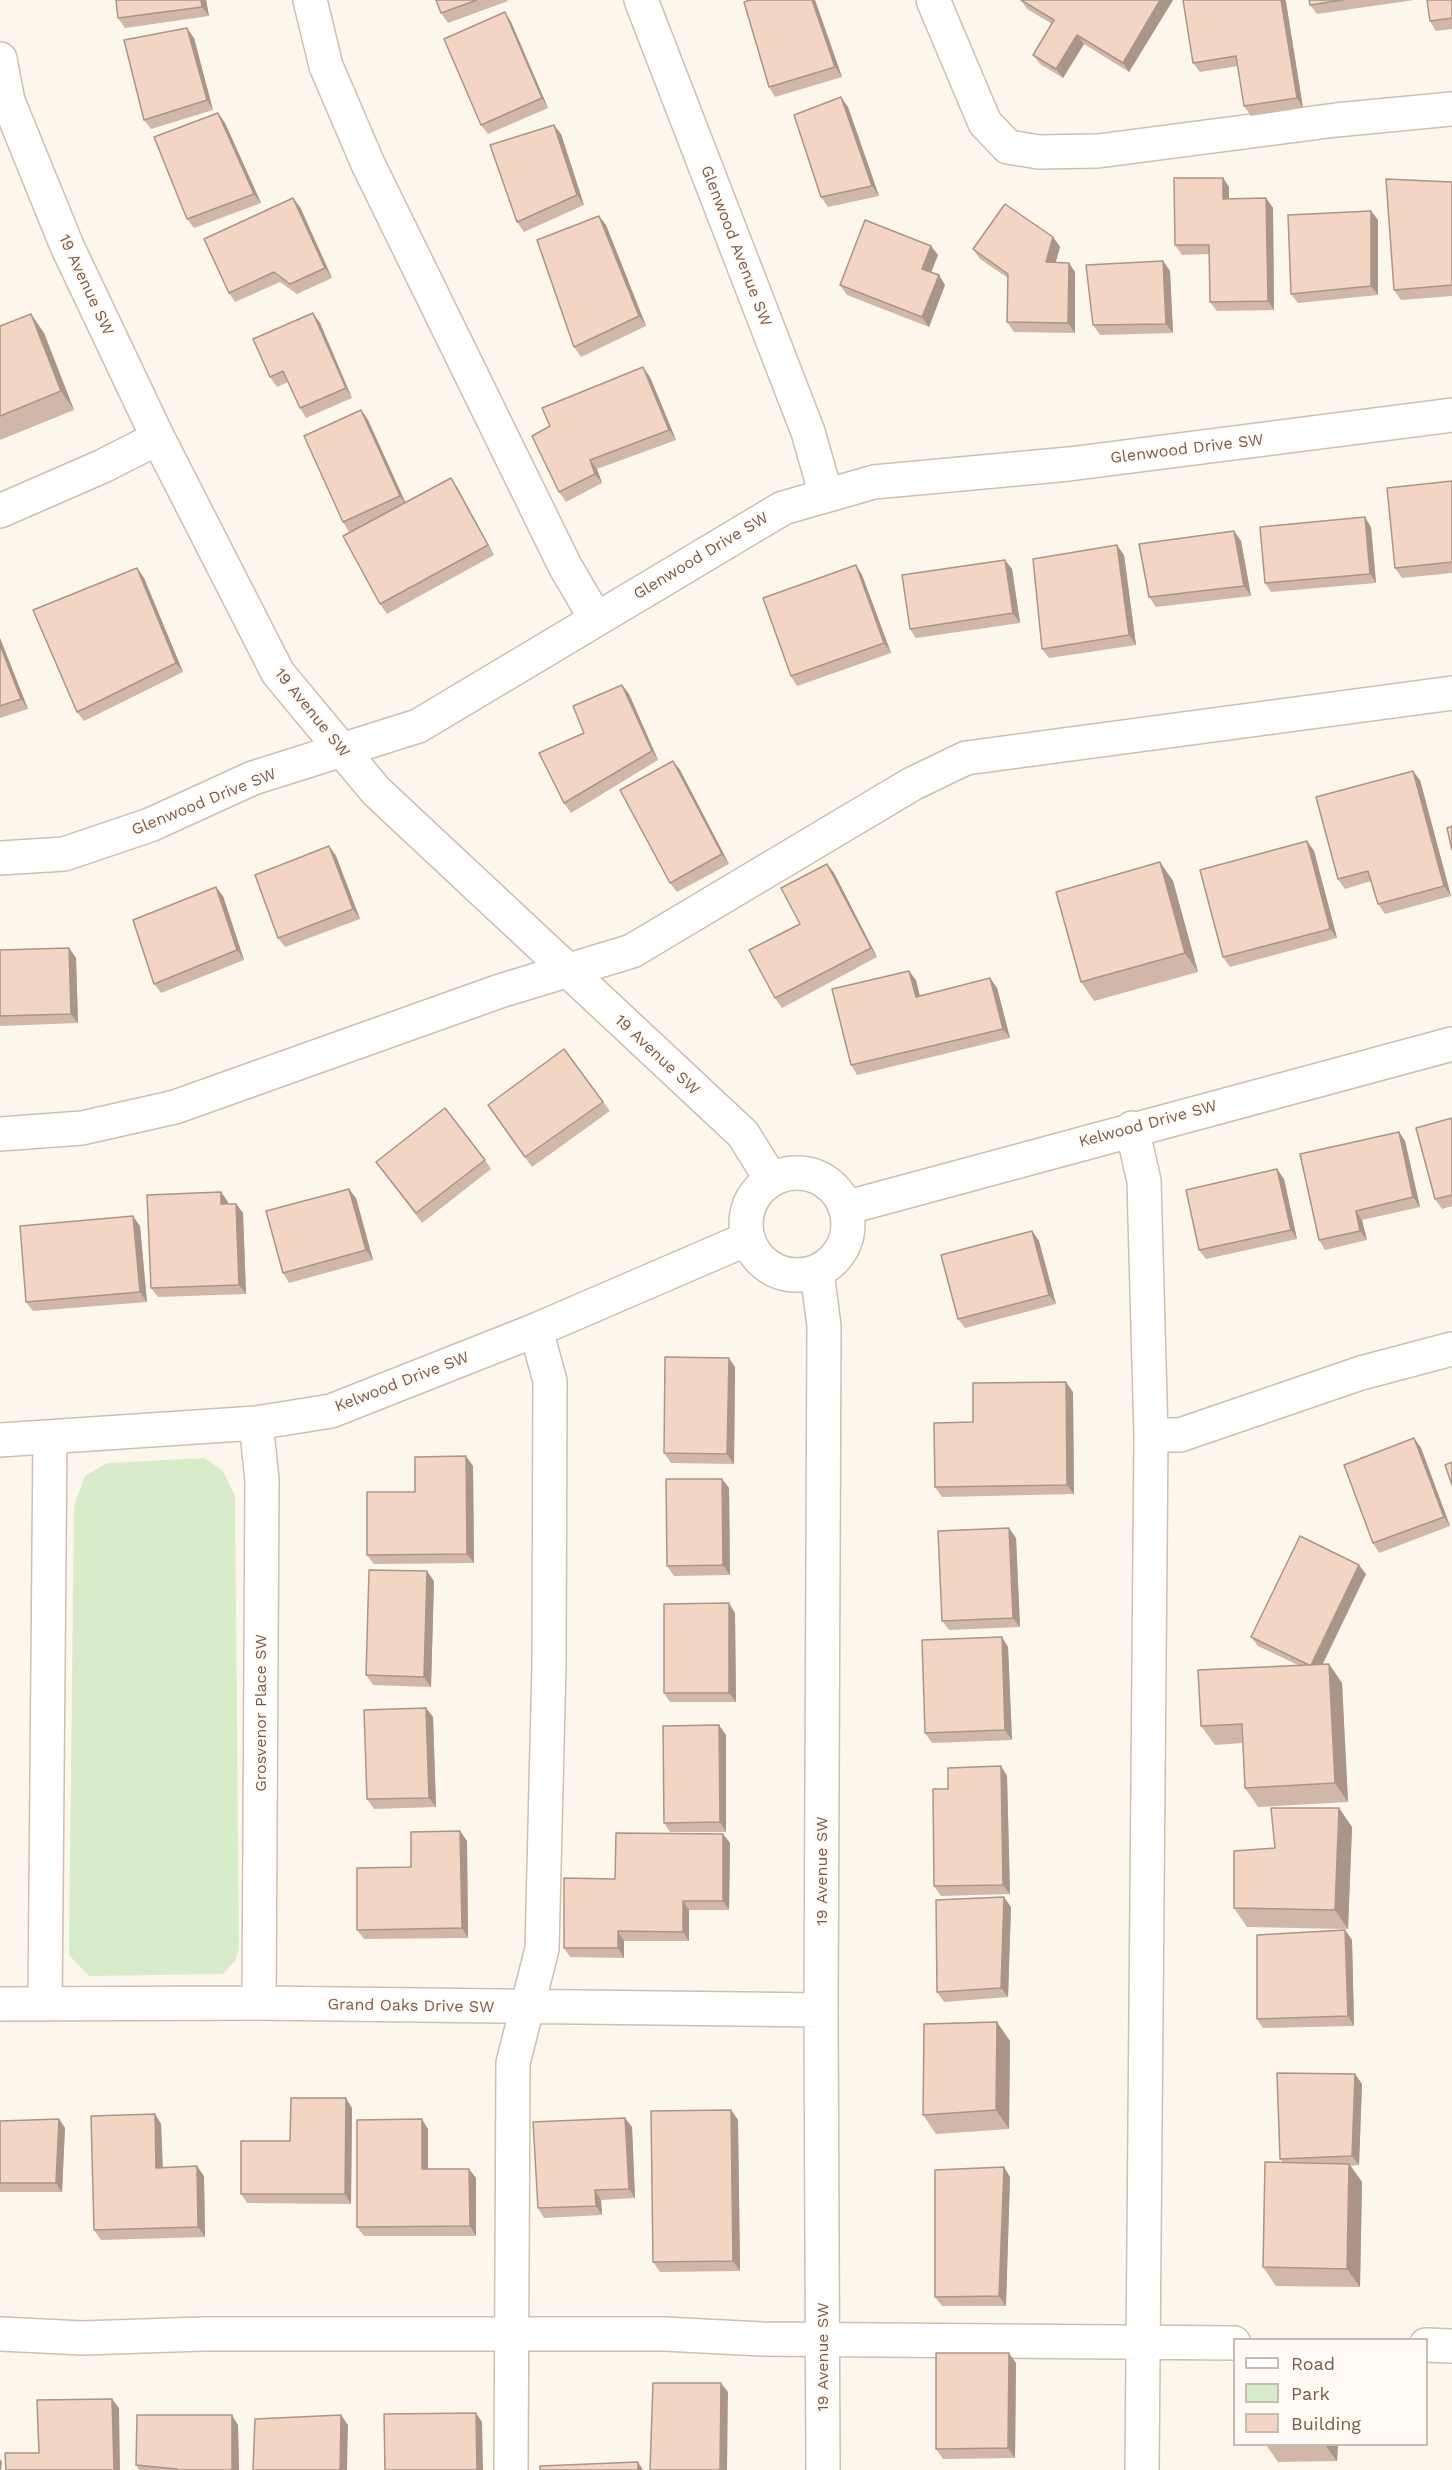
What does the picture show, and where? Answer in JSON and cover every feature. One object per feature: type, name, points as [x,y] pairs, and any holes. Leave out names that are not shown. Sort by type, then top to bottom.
[{"type":"street","points":[[310,0],[326,66],[368,164],[565,566],[596,619]]},
{"type":"street","name":"Glenwood Avenue SW","points":[[641,0],[808,432],[825,495]]},
{"type":"street","points":[[933,0],[984,123],[1008,147],[1038,152],[1098,151],[1336,120],[1452,109]]},
{"type":"street","name":"19 Avenue SW","points":[[0,58],[8,100],[67,246],[159,438],[278,673],[376,791],[743,1134],[771,1179]]},
{"type":"street","name":"Glenwood Drive SW","points":[[0,858],[64,854],[150,825],[253,778],[342,752],[418,726],[783,508],[825,495],[874,482],[1069,464],[1452,415]]},
{"type":"street","points":[[0,511],[103,466],[159,438]]},
{"type":"street","points":[[0,1134],[82,1128],[175,1107],[500,991],[632,951],[912,784],[966,758],[1452,693]]},
{"type":"street","name":"Kelwood Drive SW","points":[[845,1208],[1132,1128],[1452,1044]]},
{"type":"street","points":[[1132,1128],[1143,1181],[1151,1435],[1142,2470]]},
{"type":"street","points":[[793,1173],[815,1176],[834,1189],[845,1208],[846,1238],[834,1258],[817,1272],[789,1275],[763,1263],[747,1239],[745,1222],[749,1205],[758,1191],[771,1179],[793,1173]]},
{"type":"street","name":"Kelwood Drive SW","points":[[0,1440],[256,1423],[331,1411],[536,1330],[747,1239]]},
{"type":"street","name":"19 Avenue SW","points":[[817,1272],[824,1326],[821,2010],[823,2470]]},
{"type":"street","points":[[511,2470],[513,2063],[542,1949],[549,1665],[550,1381],[536,1330]]},
{"type":"street","points":[[1151,1435],[1180,1435],[1361,1373],[1452,1349]]},
{"type":"street","name":"Grosvenor Place SW","points":[[256,1423],[262,1480],[259,2003]]},
{"type":"street","points":[[45,2004],[50,1438]]},
{"type":"street","name":"Grand Oaks Drive SW","points":[[0,2004],[259,2003],[821,2010]]},
{"type":"street","points":[[0,2334],[83,2338],[203,2334],[664,2334],[762,2339],[1233,2343]]},
{"type":"street","points":[[1428,2346],[1452,2346]]},
{"type":"green space","points":[[205,1458],[223,1471],[235,1496],[239,1949],[235,1961],[223,1974],[89,1976],[69,1955],[74,1506],[85,1476],[107,1463]]},
{"type":"building","points":[[116,0],[201,0],[202,7],[118,18]]},
{"type":"building","points":[[436,0],[477,0],[441,13]]},
{"type":"building","points":[[750,0],[812,0],[835,67],[769,87],[744,2]]},
{"type":"building","points":[[1021,0],[1160,0],[1123,63],[1077,35],[1056,69],[1033,55],[1054,20]]},
{"type":"building","points":[[1183,0],[1281,0],[1297,98],[1244,106],[1236,56],[1193,63]]},
{"type":"building","points":[[1309,0],[1343,0],[1310,5]]},
{"type":"building","points":[[1427,0],[1452,0],[1452,18],[1430,21]]},
{"type":"building","points":[[505,12],[542,98],[481,125],[444,39]]},
{"type":"building","points":[[187,28],[207,100],[144,120],[124,40]]},
{"type":"building","points":[[841,97],[872,186],[821,197],[794,115]]},
{"type":"building","points":[[218,113],[254,194],[187,219],[154,137]]},
{"type":"building","points":[[554,125],[577,195],[517,222],[490,145]]},
{"type":"building","points":[[1174,178],[1223,178],[1223,199],[1266,198],[1268,301],[1210,302],[1209,245],[1175,245]]},
{"type":"building","points":[[1386,179],[1452,182],[1452,285],[1394,290]]},
{"type":"building","points":[[293,198],[325,268],[290,284],[274,272],[229,293],[204,239]]},
{"type":"building","points":[[1005,204],[1053,237],[1046,262],[1069,263],[1068,323],[1007,322],[1008,274],[973,249]]},
{"type":"building","points":[[1371,211],[1371,286],[1291,294],[1288,215]]},
{"type":"building","points":[[599,216],[639,316],[574,347],[537,240]]},
{"type":"building","points":[[865,220],[931,246],[922,269],[939,275],[922,317],[840,285]]},
{"type":"building","points":[[1163,261],[1166,324],[1093,325],[1086,265]]},
{"type":"building","points":[[313,313],[346,388],[300,408],[283,371],[270,377],[253,339]]},
{"type":"building","points":[[31,314],[61,391],[0,416],[0,326]]},
{"type":"building","points":[[643,367],[669,430],[590,460],[595,474],[559,492],[532,436],[550,426],[542,408]]},
{"type":"building","points":[[361,410],[400,496],[343,522],[304,436]]},
{"type":"building","points":[[451,478],[488,545],[380,604],[343,536]]},
{"type":"building","points":[[1452,481],[1452,562],[1395,568],[1387,488]]},
{"type":"building","points":[[1365,517],[1370,574],[1265,583],[1260,527]]},
{"type":"building","points":[[1234,531],[1244,586],[1149,597],[1139,544]]},
{"type":"building","points":[[1117,545],[1129,635],[1042,649],[1033,559]]},
{"type":"building","points":[[1005,560],[1013,613],[910,629],[902,575]]},
{"type":"building","points":[[856,565],[884,643],[791,676],[763,598]]},
{"type":"building","points":[[137,568],[176,663],[77,712],[33,610]]},
{"type":"building","points":[[0,645],[21,699],[0,706]]},
{"type":"building","points":[[622,685],[652,751],[564,803],[539,753],[584,733],[573,706]]},
{"type":"building","points":[[673,761],[722,854],[670,883],[620,790]]},
{"type":"building","points":[[1413,771],[1444,886],[1378,904],[1368,871],[1338,879],[1316,797]]},
{"type":"building","points":[[1452,826],[1452,850],[1447,828]]},
{"type":"building","points":[[1307,841],[1330,929],[1223,957],[1200,870]]},
{"type":"building","points":[[329,846],[353,909],[278,938],[255,875]]},
{"type":"building","points":[[1160,862],[1185,953],[1081,982],[1056,892]]},
{"type":"building","points":[[827,864],[871,948],[775,998],[749,950],[800,924],[781,888]]},
{"type":"building","points":[[216,887],[237,950],[154,984],[133,920]]},
{"type":"building","points":[[69,948],[71,1014],[0,1016],[0,950]]},
{"type":"building","points":[[909,971],[916,997],[990,978],[1003,1029],[851,1065],[832,989]]},
{"type":"building","points":[[564,1049],[603,1102],[525,1157],[488,1105]]},
{"type":"building","points":[[445,1108],[485,1160],[416,1213],[376,1162]]},
{"type":"building","points":[[1452,1118],[1452,1195],[1435,1199],[1416,1128]]},
{"type":"building","points":[[1399,1132],[1413,1197],[1356,1211],[1360,1231],[1319,1240],[1300,1154]]},
{"type":"building","points":[[1277,1169],[1291,1230],[1199,1250],[1186,1190]]},
{"type":"building","points":[[349,1189],[366,1250],[283,1273],[266,1211]]},
{"type":"building","points":[[221,1192],[221,1204],[236,1204],[239,1285],[151,1288],[147,1195]]},
{"type":"building","points":[[133,1216],[140,1292],[26,1302],[20,1226]]},
{"type":"building","points":[[1032,1231],[1049,1295],[958,1319],[941,1255]]},
{"type":"building","points":[[665,1357],[729,1358],[727,1454],[664,1453]]},
{"type":"building","points":[[1066,1382],[1067,1485],[935,1487],[934,1423],[973,1422],[973,1383]]},
{"type":"building","points":[[1414,1438],[1444,1517],[1373,1543],[1344,1465]]},
{"type":"building","points":[[466,1456],[467,1554],[367,1555],[367,1492],[415,1492],[415,1457]]},
{"type":"building","points":[[1452,1462],[1452,1485],[1445,1465]]},
{"type":"building","points":[[666,1479],[722,1479],[723,1565],[667,1566]]},
{"type":"building","points":[[1009,1528],[1013,1618],[942,1621],[938,1531]]},
{"type":"building","points":[[1300,1536],[1359,1565],[1311,1665],[1251,1637]]},
{"type":"building","points":[[369,1570],[427,1571],[424,1677],[366,1675]]},
{"type":"building","points":[[729,1603],[729,1693],[664,1693],[664,1604]]},
{"type":"building","points":[[1002,1637],[1005,1730],[925,1733],[922,1640]]},
{"type":"building","points":[[1329,1664],[1335,1783],[1245,1788],[1242,1724],[1201,1726],[1198,1670]]},
{"type":"building","points":[[426,1708],[429,1798],[367,1799],[364,1710]]},
{"type":"building","points":[[719,1725],[720,1822],[664,1823],[663,1726]]},
{"type":"building","points":[[1001,1766],[1003,1885],[934,1886],[933,1789],[948,1789],[948,1768]]},
{"type":"building","points":[[1271,1808],[1339,1808],[1335,1910],[1234,1908],[1234,1851],[1275,1848]]},
{"type":"building","points":[[460,1831],[462,1928],[357,1930],[357,1868],[411,1867],[411,1832]]},
{"type":"building","points":[[616,1833],[723,1834],[723,1901],[683,1901],[683,1932],[618,1931],[618,1948],[564,1948],[564,1878],[615,1879]]},
{"type":"building","points":[[1004,1897],[1001,1988],[937,1992],[936,1900]]},
{"type":"building","points":[[1345,1930],[1348,2016],[1257,2019],[1257,1935]]},
{"type":"building","points":[[997,2022],[996,2110],[923,2115],[924,2024]]},
{"type":"building","points":[[1277,2073],[1355,2074],[1352,2156],[1280,2159]]},
{"type":"building","points":[[291,2098],[346,2098],[345,2194],[241,2194],[241,2141],[290,2141]]},
{"type":"building","points":[[731,2110],[733,2261],[653,2262],[651,2111]]},
{"type":"building","points":[[155,2114],[156,2168],[197,2166],[198,2227],[94,2230],[91,2116]]},
{"type":"building","points":[[625,2118],[629,2189],[595,2190],[596,2206],[538,2208],[533,2122]]},
{"type":"building","points":[[59,2119],[56,2183],[0,2183],[0,2121]]},
{"type":"building","points":[[422,2119],[422,2169],[469,2169],[470,2226],[357,2227],[357,2120]]},
{"type":"building","points":[[1265,2162],[1349,2164],[1347,2269],[1263,2267]]},
{"type":"building","points":[[1004,2167],[999,2296],[935,2297],[935,2170]]},
{"type":"building","points":[[936,2353],[1009,2353],[1008,2448],[936,2449]]},
{"type":"building","points":[[653,2383],[721,2383],[720,2470],[650,2470]]},
{"type":"building","points":[[112,2399],[114,2470],[6,2470],[5,2453],[39,2453],[37,2400]]},
{"type":"building","points":[[476,2413],[477,2470],[385,2470],[384,2414]]},
{"type":"building","points":[[137,2415],[232,2415],[232,2470],[177,2470],[136,2465]]},
{"type":"building","points":[[341,2415],[340,2470],[253,2470],[255,2419]]},
{"type":"building","points":[[638,2462],[638,2470],[540,2470],[540,2466]]}]
